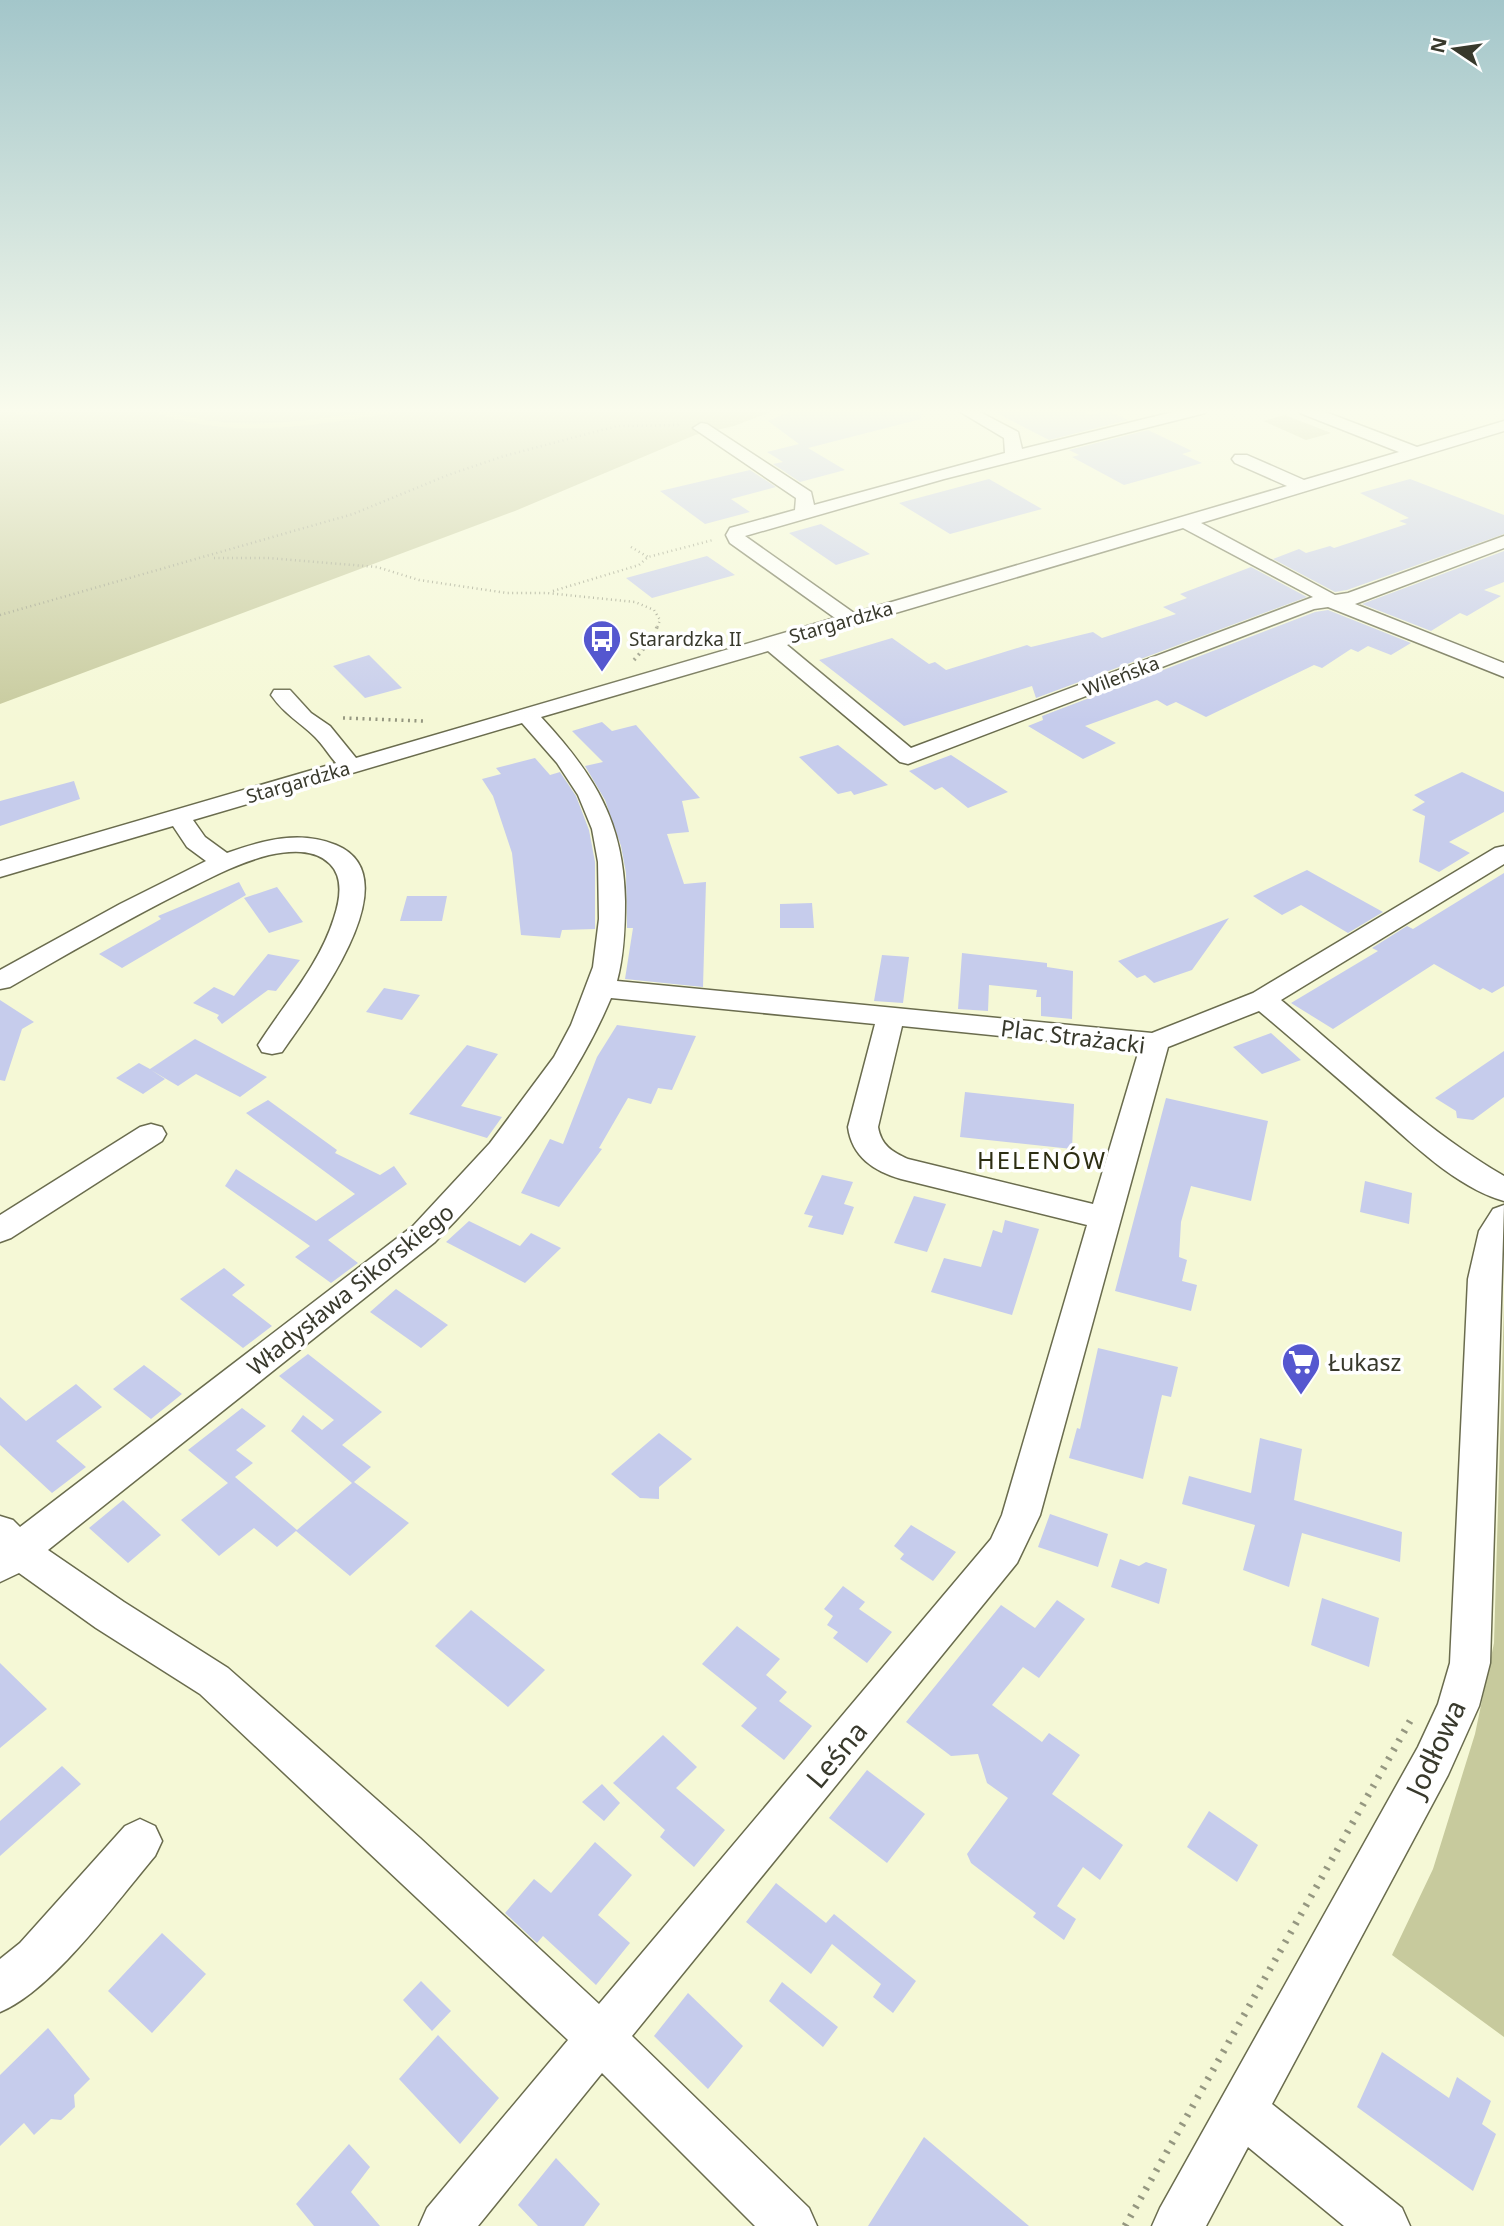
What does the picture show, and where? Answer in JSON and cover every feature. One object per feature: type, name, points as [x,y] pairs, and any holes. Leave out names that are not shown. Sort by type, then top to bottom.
[{"type":"street","points":[[801,514],[737,532],[735,536],[850,619]]},
{"type":"street","name":"Stargardzka","points":[[0,869],[1214,514]]},
{"type":"street","points":[[1185,523],[1323,594],[1332,602],[1504,671]]},
{"type":"street","name":"Wileńska","points":[[770,642],[908,757],[1311,603],[1351,598],[1504,542]]},
{"type":"street","points":[[282,695],[303,718],[322,731],[351,766]]},
{"type":"street","name":"Władysława Sikorskiego","points":[[6,1549],[424,1234],[481,1177],[562,1066],[601,988],[610,941],[612,867],[603,825],[586,789],[527,715]]},
{"type":"street","points":[[179,817],[196,842],[224,862]]},
{"type":"street","points":[[0,981],[130,907],[224,862],[281,845],[324,848],[341,857],[351,869],[355,884],[352,905],[342,932],[318,977],[272,1045]]},
{"type":"street","points":[[1155,1042],[1263,999],[1504,853]]},
{"type":"street","name":"Plac Strażacki","points":[[601,988],[1155,1042],[1104,1218]]},
{"type":"street","points":[[1263,999],[1421,1134],[1463,1166],[1504,1190]]},
{"type":"street","points":[[891,1015],[863,1127],[867,1144],[876,1154],[901,1168],[1104,1218]]},
{"type":"street","points":[[0,1230],[150,1133]]},
{"type":"street","name":"Jodłowa","points":[[1178,2226],[1433,1761],[1458,1706],[1470,1663],[1474,1601],[1483,1279],[1495,1231],[1504,1217]]},
{"type":"street","name":"Leśna","points":[[445,2226],[1004,1551],[1021,1515],[1104,1218]]},
{"type":"street","points":[[6,1549],[214,1681],[601,2039],[791,2226]]},
{"type":"street","points":[[0,1989],[36,1959],[140,1841]]},
{"type":"street","points":[[1242,2111],[1384,2226]]},
{"type":"path","points":[[0,614],[199,560],[353,514]]},
{"type":"path","points":[[547,593],[639,565],[648,557],[735,536]]},
{"type":"path","points":[[631,547],[648,557]]},
{"type":"path","points":[[199,560],[223,557],[268,558],[377,566],[419,580],[507,593],[547,593],[635,602],[654,610],[660,620],[653,638],[631,664]]},
{"type":"path","points":[[1125,2226],[1417,1709]]},
{"type":"green space","points":[[0,514],[507,514],[0,704]]},
{"type":"green space","points":[[1504,1303],[1504,2037],[1392,1955],[1433,1869],[1475,1734],[1494,1643]]},
{"type":"building","points":[[691,514],[743,514],[705,524]]},
{"type":"building","points":[[917,514],[1024,514],[950,534]]},
{"type":"building","points":[[1401,514],[1501,514],[1504,515],[1504,534],[1335,592],[1273,559],[1299,549],[1306,553],[1330,546],[1334,548],[1407,524],[1399,521],[1409,518]]},
{"type":"building","points":[[821,524],[870,554],[836,565],[789,533]]},
{"type":"building","points":[[1504,551],[1504,582],[1484,590],[1501,596],[1467,616],[1460,613],[1431,631],[1362,604]]},
{"type":"building","points":[[707,556],[735,575],[652,598],[626,578]]},
{"type":"building","points":[[1251,567],[1307,597],[1036,698],[1032,686],[904,726],[819,660],[892,638],[929,664],[935,662],[946,670],[1027,645],[1031,647],[1093,632],[1102,638],[1176,614],[1163,607],[1187,598],[1180,594]]},
{"type":"building","points":[[1328,610],[1411,643],[1391,655],[1368,646],[1358,652],[1351,649],[1322,668],[1314,665],[1206,717],[1176,702],[1167,706],[1157,700],[1085,726],[1116,743],[1083,759],[1028,726],[1043,720],[1042,716],[1315,612]]},
{"type":"building","points":[[369,655],[402,688],[365,698],[333,666]]},
{"type":"building","points":[[602,722],[612,731],[636,725],[700,798],[682,801],[689,832],[667,834],[684,884],[706,882],[703,987],[625,979],[633,928],[627,928],[626,873],[621,846],[605,800],[585,766],[603,762],[572,731]]},
{"type":"building","points":[[838,745],[888,785],[854,795],[851,791],[838,794],[799,757]]},
{"type":"building","points":[[951,755],[1008,792],[968,808],[942,787],[935,790],[909,771]]},
{"type":"building","points":[[535,758],[550,775],[560,772],[576,796],[589,830],[595,862],[595,929],[562,930],[560,938],[521,935],[512,853],[493,796],[482,779],[501,774],[496,768]]},
{"type":"building","points":[[1462,772],[1504,792],[1504,812],[1449,842],[1470,853],[1439,872],[1419,862],[1425,816],[1412,810],[1425,802],[1414,795]]},
{"type":"building","points":[[74,781],[80,799],[0,826],[0,801]]},
{"type":"building","points":[[1307,870],[1383,912],[1348,933],[1301,905],[1282,915],[1253,896]]},
{"type":"building","points":[[1504,873],[1504,986],[1492,993],[1483,988],[1480,990],[1434,964],[1333,1029],[1291,1003],[1378,951],[1372,948],[1407,926],[1413,929]]},
{"type":"building","points":[[239,882],[246,895],[122,968],[99,954],[161,919],[158,916]]},
{"type":"building","points":[[277,887],[303,922],[269,933],[244,898]]},
{"type":"building","points":[[407,896],[447,896],[442,921],[400,921]]},
{"type":"building","points":[[812,903],[814,928],[780,928],[780,904]]},
{"type":"building","points":[[1229,918],[1192,970],[1154,983],[1145,975],[1137,978],[1118,961]]},
{"type":"building","points":[[962,953],[1047,963],[1047,967],[1073,971],[1072,1019],[1041,1016],[1041,997],[1036,997],[1037,990],[989,985],[988,1011],[958,1009]]},
{"type":"building","points":[[268,954],[300,960],[276,991],[268,990],[222,1024],[217,1018],[219,1015],[193,1003],[214,987],[234,996]]},
{"type":"building","points":[[882,955],[909,957],[903,1003],[874,1001]]},
{"type":"building","points":[[384,988],[420,995],[402,1020],[366,1012]]},
{"type":"building","points":[[0,1000],[34,1022],[22,1029],[5,1081],[0,1080]]},
{"type":"building","points":[[617,1025],[696,1036],[672,1090],[658,1088],[651,1104],[628,1098],[599,1148],[602,1149],[559,1207],[521,1193],[550,1139],[563,1144],[597,1057]]},
{"type":"building","points":[[1271,1033],[1301,1060],[1262,1074],[1233,1047]]},
{"type":"building","points":[[195,1039],[267,1077],[240,1097],[196,1074],[178,1086],[151,1070],[165,1079],[143,1094],[116,1078],[139,1063],[150,1069]]},
{"type":"building","points":[[467,1045],[498,1054],[461,1106],[502,1117],[487,1138],[409,1114]]},
{"type":"building","points":[[1504,1051],[1504,1097],[1473,1120],[1457,1118],[1456,1111],[1435,1098]]},
{"type":"building","points":[[965,1092],[1074,1104],[1072,1149],[960,1137]]},
{"type":"building","points":[[1166,1098],[1268,1121],[1251,1201],[1191,1186],[1181,1222],[1179,1257],[1187,1260],[1182,1281],[1197,1285],[1191,1311],[1115,1291]]},
{"type":"building","points":[[268,1100],[337,1150],[335,1153],[380,1175],[394,1166],[407,1184],[328,1240],[358,1263],[331,1283],[295,1257],[310,1246],[225,1186],[236,1169],[316,1221],[355,1194],[246,1113]]},
{"type":"building","points":[[822,1175],[853,1182],[844,1204],[854,1207],[843,1235],[808,1227],[813,1216],[804,1214]]},
{"type":"building","points":[[1365,1181],[1412,1193],[1409,1224],[1360,1212]]},
{"type":"building","points":[[914,1196],[946,1204],[927,1252],[894,1243]]},
{"type":"building","points":[[1005,1220],[1039,1229],[1012,1315],[931,1292],[944,1258],[981,1267],[993,1230],[1002,1233]]},
{"type":"building","points":[[469,1221],[520,1246],[531,1233],[561,1248],[525,1283],[446,1242]]},
{"type":"building","points":[[224,1268],[245,1285],[232,1295],[272,1326],[243,1348],[180,1299]]},
{"type":"building","points":[[396,1289],[448,1325],[421,1348],[370,1312]]},
{"type":"building","points":[[1098,1348],[1178,1367],[1171,1397],[1162,1395],[1143,1479],[1069,1458],[1077,1428],[1080,1429]]},
{"type":"building","points":[[308,1354],[382,1412],[342,1445],[371,1467],[354,1482],[409,1523],[350,1576],[296,1531],[277,1547],[254,1528],[219,1556],[181,1520],[228,1483],[188,1450],[242,1408],[266,1426],[236,1450],[253,1463],[235,1477],[297,1530],[352,1483],[291,1431],[303,1415],[322,1430],[334,1420],[279,1376]]},
{"type":"building","points":[[144,1365],[182,1394],[151,1419],[113,1389]]},
{"type":"building","points":[[76,1384],[102,1407],[56,1441],[86,1467],[52,1493],[0,1445],[0,1397],[26,1421]]},
{"type":"building","points":[[659,1433],[692,1459],[659,1487],[659,1499],[640,1498],[611,1474]]},
{"type":"building","points":[[1260,1438],[1302,1449],[1294,1500],[1402,1532],[1400,1562],[1302,1533],[1289,1587],[1243,1570],[1255,1525],[1182,1504],[1189,1476],[1251,1493]]},
{"type":"building","points":[[123,1500],[161,1535],[128,1563],[89,1528]]},
{"type":"building","points":[[1050,1514],[1108,1534],[1098,1567],[1038,1547]]},
{"type":"building","points":[[911,1525],[956,1552],[933,1581],[900,1559],[904,1554],[894,1546]]},
{"type":"building","points":[[1120,1559],[1139,1566],[1146,1562],[1167,1569],[1159,1604],[1111,1587]]},
{"type":"building","points":[[843,1586],[865,1602],[859,1609],[892,1632],[867,1663],[833,1638],[838,1632],[827,1625],[833,1616],[824,1609]]},
{"type":"building","points":[[1322,1598],[1379,1618],[1369,1667],[1311,1645]]},
{"type":"building","points":[[1057,1600],[1085,1619],[1039,1678],[1023,1667],[992,1705],[1042,1742],[1049,1733],[1080,1755],[1052,1794],[1123,1845],[1100,1880],[1083,1867],[1057,1906],[1076,1919],[1064,1940],[1033,1917],[1036,1913],[971,1863],[967,1854],[1008,1798],[987,1783],[978,1754],[951,1756],[906,1722],[1001,1605],[1035,1628]]},
{"type":"building","points":[[471,1610],[545,1670],[508,1707],[435,1646]]},
{"type":"building","points":[[737,1626],[780,1659],[766,1675],[787,1692],[779,1701],[812,1726],[784,1760],[741,1726],[757,1708],[702,1664]]},
{"type":"building","points":[[0,1663],[47,1709],[0,1748]]},
{"type":"building","points":[[663,1735],[697,1767],[676,1788],[725,1830],[694,1867],[660,1837],[665,1830],[613,1783]]},
{"type":"building","points":[[62,1766],[81,1784],[0,1856],[0,1821]]},
{"type":"building","points":[[867,1770],[925,1814],[887,1863],[829,1818]]},
{"type":"building","points":[[602,1784],[620,1803],[604,1821],[582,1802]]},
{"type":"building","points":[[1209,1811],[1258,1845],[1237,1882],[1187,1847]]},
{"type":"building","points":[[595,1842],[632,1875],[598,1915],[630,1943],[596,1985],[543,1936],[537,1943],[505,1913],[534,1879],[551,1893]]},
{"type":"building","points":[[776,1883],[826,1923],[834,1914],[916,1981],[893,2013],[873,1997],[881,1984],[832,1944],[811,1974],[746,1922]]},
{"type":"building","points":[[162,1933],[206,1974],[152,2033],[108,1991]]},
{"type":"building","points":[[421,1981],[451,2011],[432,2031],[403,2000]]},
{"type":"building","points":[[782,1982],[838,2027],[823,2047],[769,2001]]},
{"type":"building","points":[[688,1993],[743,2046],[708,2089],[654,2036]]},
{"type":"building","points":[[48,2028],[90,2079],[74,2095],[75,2107],[61,2120],[51,2119],[34,2135],[24,2123],[0,2146],[0,2075]]},
{"type":"building","points":[[438,2035],[499,2098],[460,2144],[399,2079]]},
{"type":"building","points":[[1382,2052],[1449,2098],[1457,2077],[1491,2101],[1482,2124],[1496,2134],[1473,2191],[1357,2107]]},
{"type":"building","points":[[924,2137],[1029,2226],[868,2226]]},
{"type":"building","points":[[349,2144],[370,2167],[351,2192],[380,2226],[314,2226],[296,2204]]},
{"type":"building","points":[[556,2158],[600,2204],[584,2226],[538,2226],[518,2205]]},
{"type":"place","name":"Starardzka II","points":[[602,673]]},
{"type":"place","name":"Łukasz","points":[[1301,1396]]},
{"type":"district","name":"HELENÓW","points":[[1042,1159]]}]
